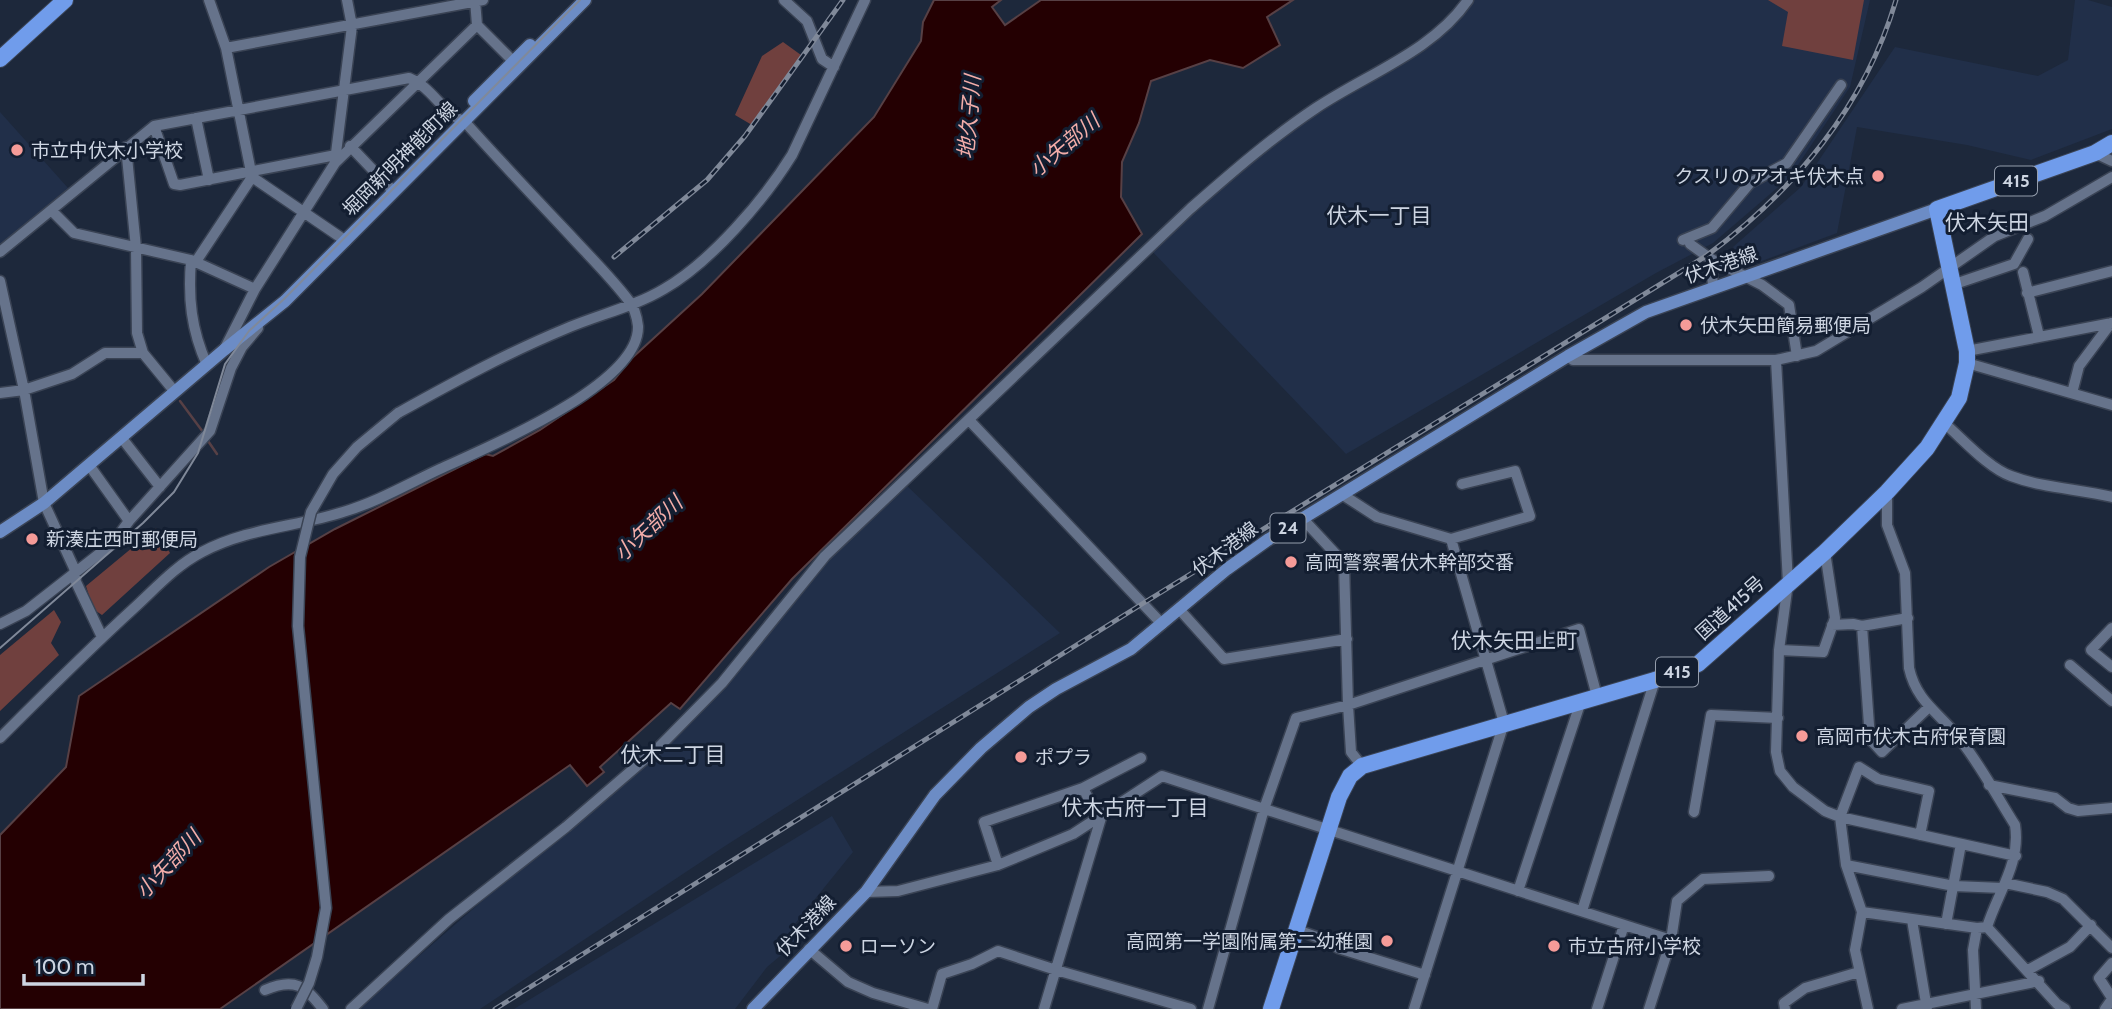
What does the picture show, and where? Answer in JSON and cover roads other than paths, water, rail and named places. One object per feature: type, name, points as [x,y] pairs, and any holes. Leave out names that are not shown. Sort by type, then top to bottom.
[{"type":"highway","points":[[0,58],[65,0]]},
{"type":"highway","name":"415","points":[[1937,209],[2095,153],[2112,143]]},
{"type":"highway","name":"415","points":[[2095,153],[2112,151]]},
{"type":"highway","name":"国道415号","points":[[1362,766],[1656,680],[1698,664],[1825,552],[1887,492],[1927,448],[1959,398],[1967,357],[1937,209]]},
{"type":"highway","points":[[1271,1009],[1345,786],[1350,776],[1362,766]]},
{"type":"main road","name":"堀岡新明神能町線","points":[[236,340],[264,320],[516,64],[575,0]]},
{"type":"main road","name":"堀岡新明神能町線","points":[[516,64],[585,0]]},
{"type":"main road","name":"伏木港線","points":[[753,1009],[866,892],[935,796],[981,748],[1029,707],[1056,689],[1131,649],[1237,561],[1568,356],[1646,312],[1937,209]]},
{"type":"main road","name":"堀岡新明神能町線","points":[[0,531],[44,503],[207,365],[343,239]]},
{"type":"street","points":[[209,0],[226,48],[251,174],[343,239]]},
{"type":"street","points":[[335,159],[352,26],[346,0]]},
{"type":"street","points":[[784,0],[807,21],[822,59],[834,67]]},
{"type":"street","points":[[296,1009],[309,983],[317,957],[326,908],[298,626],[300,557],[311,512],[333,474],[358,447],[398,412],[500,358],[565,328],[664,289],[721,243],[777,179],[792,155],[865,0]]},
{"type":"street","points":[[351,1009],[449,919],[566,827],[659,747],[722,682],[825,556],[1182,217],[1234,171],[1314,109],[1357,81],[1428,43],[1454,20],[1468,0]]},
{"type":"street","points":[[224,350],[255,289],[335,159],[477,25],[478,1],[226,48]]},
{"type":"street","points":[[477,25],[516,64]]},
{"type":"street","points":[[0,252],[154,126],[409,78],[419,82],[460,121],[631,304],[638,322],[637,338],[630,351],[604,379],[558,412],[530,428],[361,506],[326,517],[232,538],[178,567],[0,738]]},
{"type":"street","points":[[1797,356],[1789,305],[1748,276],[1686,242],[1712,228],[1750,183],[1787,163],[1841,85]]},
{"type":"street","points":[[197,118],[209,180]]},
{"type":"street","points":[[154,126],[174,184],[335,159]]},
{"type":"street","points":[[351,146],[392,189]]},
{"type":"street","points":[[126,148],[136,248],[137,333],[143,353],[175,392]]},
{"type":"street","points":[[2095,153],[2112,161]]},
{"type":"street","points":[[207,365],[199,347],[188,297],[193,261],[251,174]]},
{"type":"street","points":[[1568,356],[1573,360],[1776,360],[1816,351],[1922,287],[1995,236],[2045,216],[2112,177]]},
{"type":"street","points":[[52,211],[74,233],[193,261],[255,289]]},
{"type":"street","points":[[1952,285],[2014,264],[2028,239]]},
{"type":"street","points":[[1711,258],[1713,287]]},
{"type":"street","points":[[2027,293],[2112,271]]},
{"type":"street","points":[[2023,272],[2039,336]]},
{"type":"street","points":[[0,281],[24,390],[44,503],[102,638]]},
{"type":"street","points":[[0,624],[26,611],[113,543],[129,521],[210,431],[231,368],[242,347],[264,320]]},
{"type":"street","points":[[1967,357],[2039,336],[2112,323]]},
{"type":"street","points":[[2071,393],[2079,366],[2112,323]]},
{"type":"street","points":[[0,336],[12,338]]},
{"type":"street","points":[[0,393],[24,390],[72,374],[105,354],[143,353]]},
{"type":"street","points":[[1967,357],[2112,405]]},
{"type":"street","points":[[1776,360],[1788,583],[1779,650],[1776,752],[1780,771],[1793,787],[1825,811],[1840,817],[2016,856]]},
{"type":"street","points":[[969,420],[1161,624]]},
{"type":"street","points":[[1943,422],[2010,476],[2112,497]]},
{"type":"street","points":[[121,438],[160,487]]},
{"type":"street","points":[[89,465],[129,521]]},
{"type":"street","points":[[1343,495],[1377,517],[1451,540],[1530,516],[1515,471],[1462,484]]},
{"type":"street","points":[[1887,492],[1887,525],[1905,573],[1909,668],[1912,681],[1929,707],[1961,740],[2015,825],[2016,856],[1973,950],[1976,1009]]},
{"type":"street","points":[[1303,519],[1344,563],[1352,752],[1362,766]]},
{"type":"street","points":[[1414,1009],[1504,723],[1451,540]]},
{"type":"street","points":[[1779,650],[1823,652],[1835,618],[1825,552]]},
{"type":"street","points":[[1179,609],[1224,659],[1347,639]]},
{"type":"street","points":[[1832,625],[1861,626],[1908,618]]},
{"type":"street","points":[[1861,626],[1870,739],[1882,752],[1929,707]]},
{"type":"street","points":[[2112,628],[2091,650],[2112,667]]},
{"type":"street","points":[[1208,1009],[1264,809],[1296,718],[1348,705],[1579,629],[1597,696]]},
{"type":"street","points":[[2070,665],[2112,701]]},
{"type":"street","points":[[1582,911],[1656,680]]},
{"type":"street","points":[[1518,891],[1581,701]]},
{"type":"street","points":[[1695,812],[1711,715],[1778,718]]},
{"type":"street","points":[[998,865],[984,822],[1083,788],[1141,758]]},
{"type":"street","points":[[1868,1009],[1855,950],[1862,912],[1846,866],[1840,817],[1859,767],[1878,779],[1929,791],[1920,835]]},
{"type":"street","points":[[866,892],[898,891],[998,865],[1073,834],[1163,776],[1671,940]]},
{"type":"street","points":[[1989,785],[2055,798],[2068,808],[2078,811],[2112,808]]},
{"type":"street","points":[[1044,1009],[1100,819],[1083,788]]},
{"type":"street","points":[[1946,924],[1961,844]]},
{"type":"street","points":[[1846,866],[1954,886],[2003,886],[2047,892],[2063,899],[2112,948]]},
{"type":"street","points":[[1649,1009],[1671,940],[1677,901],[1703,878],[1769,876]]},
{"type":"street","points":[[1862,912],[1982,927],[2039,981],[2060,1007]]},
{"type":"street","points":[[1912,920],[1927,1007]]},
{"type":"street","points":[[1597,1009],[1624,925]]},
{"type":"street","points":[[2028,970],[2070,947],[2091,925]]},
{"type":"street","points":[[1296,932],[1425,975]]},
{"type":"street","points":[[809,949],[848,982],[873,993],[930,1009],[942,974],[972,964],[998,951],[1191,1009]]},
{"type":"street","points":[[2105,1009],[2112,999],[2099,978],[2112,963]]},
{"type":"street","points":[[1785,1009],[1784,1003],[1805,988],[1859,972]]},
{"type":"street","points":[[1902,1009],[1927,1007],[2039,981]]},
{"type":"street","points":[[265,990],[281,984],[295,984],[309,991],[323,1009]]},
{"type":"water","points":[[934,0],[1001,0],[992,7],[1005,25],[1041,0],[1293,0],[1267,17],[1280,45],[1243,68],[1210,60],[1151,81],[1139,123],[1122,162],[1121,197],[1142,234],[792,579],[680,709],[671,703],[600,767],[604,772],[587,786],[570,765],[220,1009],[0,1009],[0,835],[66,767],[79,696],[269,567],[335,529],[485,454],[493,456],[540,430],[614,380],[631,359],[702,294],[874,117],[921,41],[923,22]]},
{"type":"waterway","points":[[180,401],[203,432]]},
{"type":"waterway","points":[[206,438],[217,454]]},
{"type":"tram line","points":[[0,648],[143,523],[174,492],[198,453],[225,364],[249,331],[284,299],[580,0]]},
{"type":"railway","points":[[614,257],[707,180],[745,136],[843,0]]},
{"type":"railway","points":[[495,1009],[1142,604],[1706,256],[1768,203],[1797,174],[1822,143],[1866,76],[1883,39],[1896,0]]},
{"type":"place","name":"市立中伏木小学校","points":[[17,150]]},
{"type":"place","name":"クスリのアオキ伏木点","points":[[1878,176]]},
{"type":"place","name":"伏木矢田簡易郵便局","points":[[1686,325]]},
{"type":"place","name":"新湊庄西町郵便局","points":[[32,539]]},
{"type":"place","name":"高岡警察署伏木幹部交番","points":[[1291,562]]},
{"type":"place","name":"高岡市伏木古府保育園","points":[[1802,736]]},
{"type":"place","name":"ポプラ","points":[[1021,757]]},
{"type":"place","name":"高岡第一学園附属第二幼稚園","points":[[1387,941]]},
{"type":"place","name":"ローソン","points":[[846,946]]},
{"type":"place","name":"市立古府小学校","points":[[1554,946]]},
{"type":"district","name":"伏木一丁目","points":[[1379,215]]},
{"type":"district","name":"伏木矢田","points":[[1987,222]]},
{"type":"district","name":"伏木矢田上町","points":[[1514,640]]},
{"type":"district","name":"伏木二丁目","points":[[673,754]]},
{"type":"district","name":"伏木古府一丁目","points":[[1135,807]]},
{"type":"water label","name":"地久子川","points":[[969,117]]},
{"type":"water label","name":"小矢部川","points":[[1064,145]]},
{"type":"water label","name":"小矢部川","points":[[648,528]]},
{"type":"water label","name":"小矢部川","points":[[168,864]]}]
